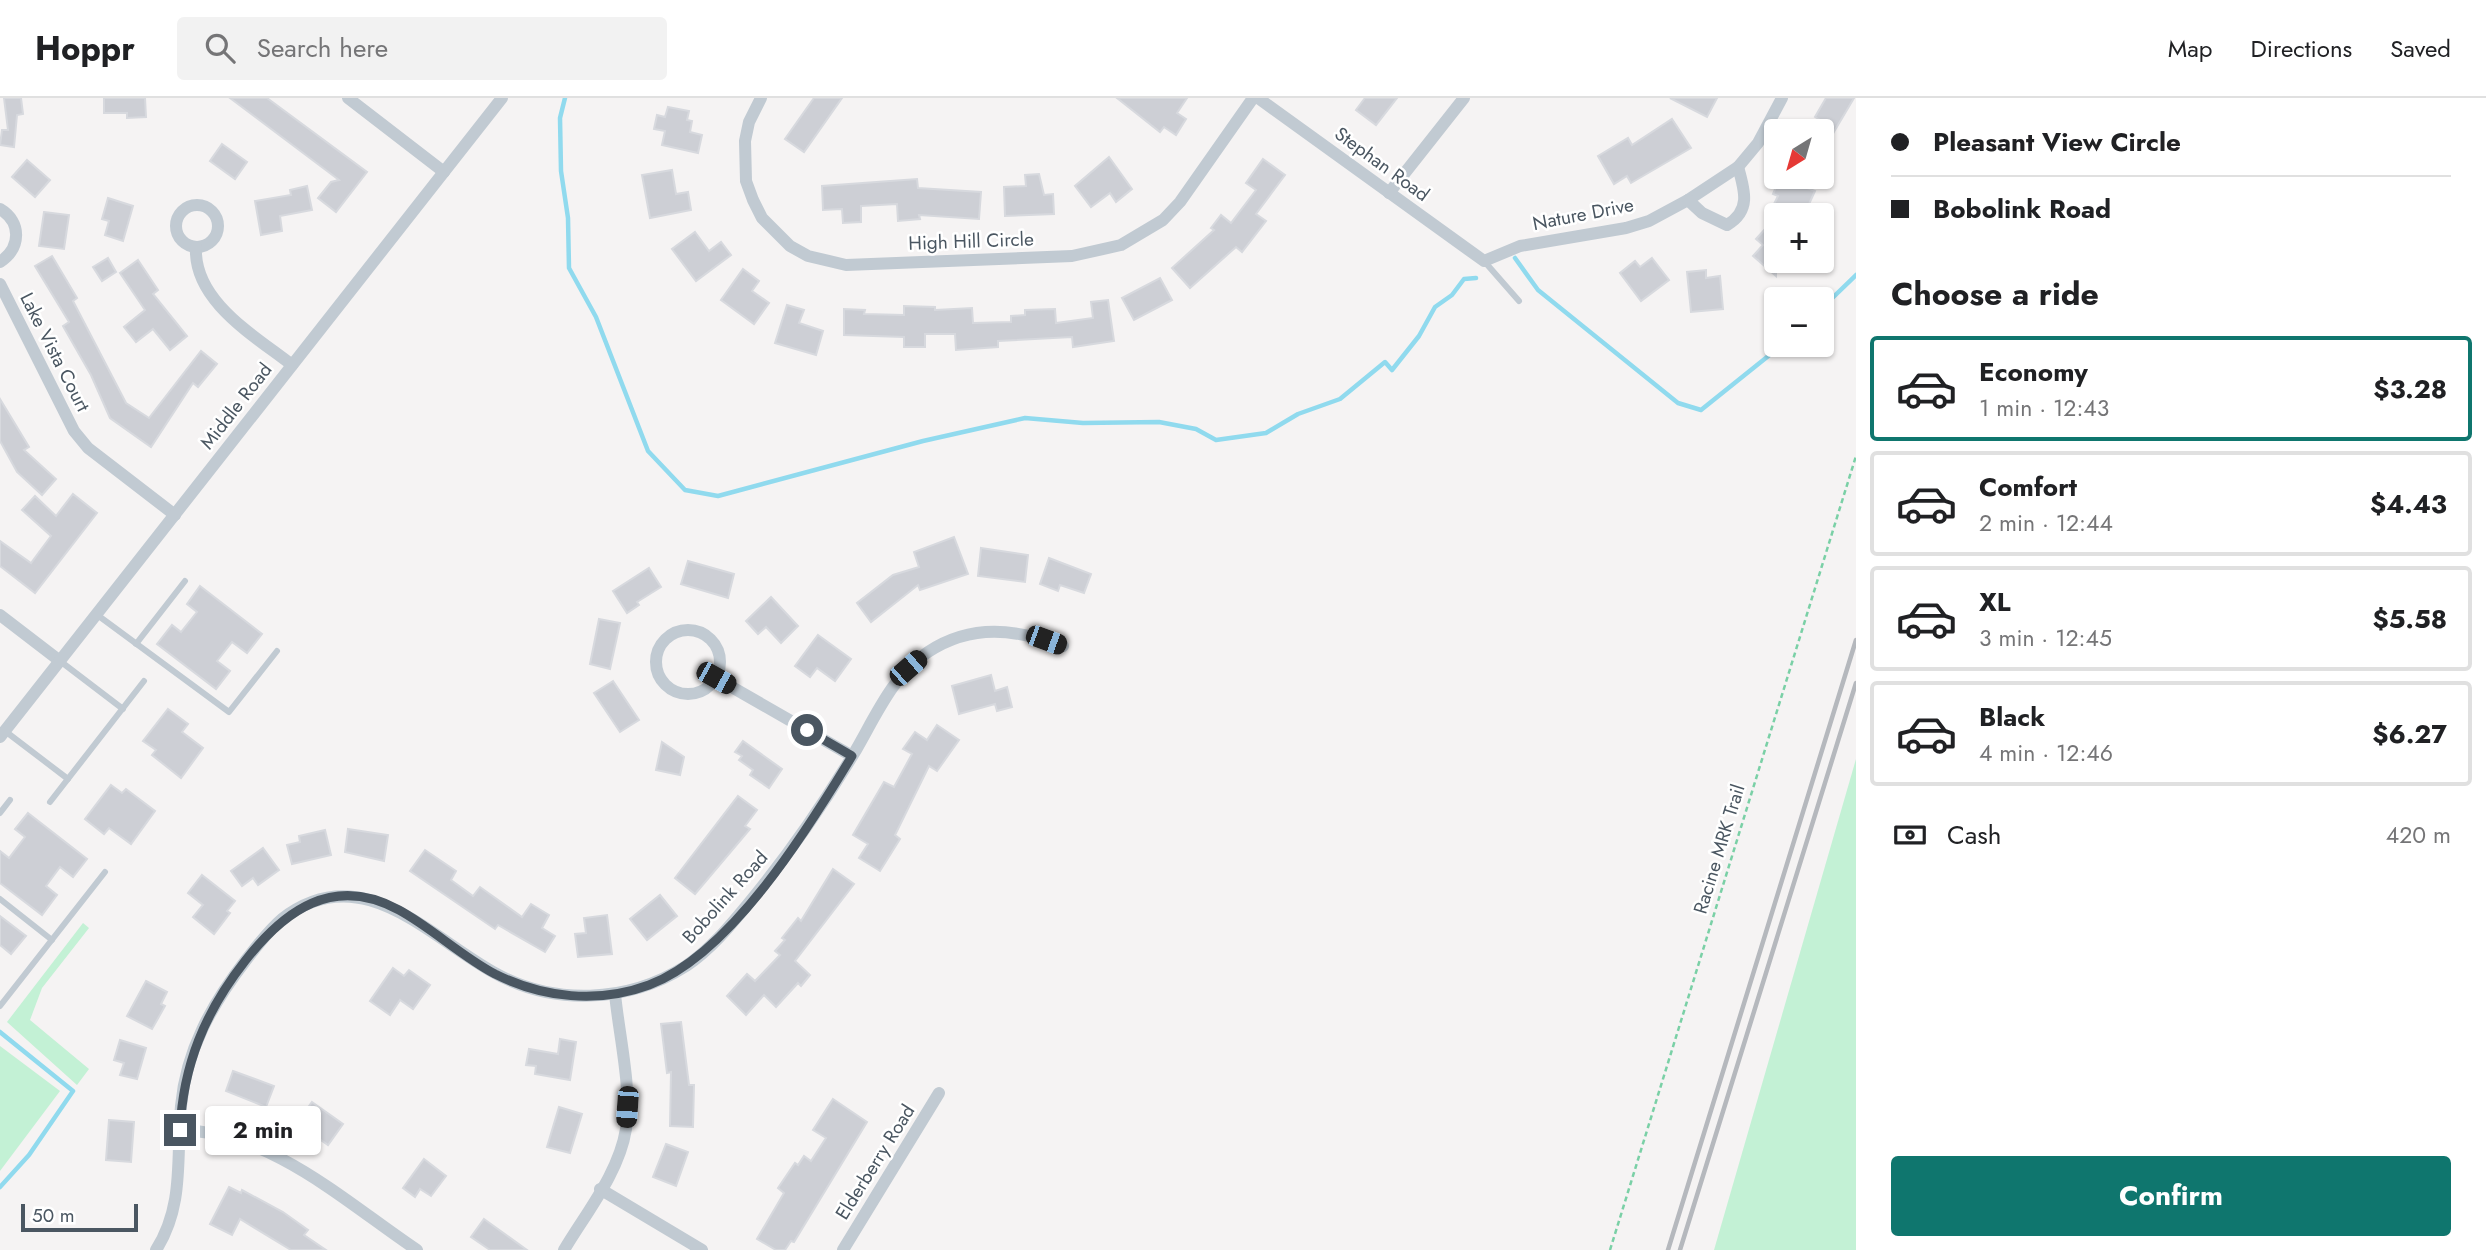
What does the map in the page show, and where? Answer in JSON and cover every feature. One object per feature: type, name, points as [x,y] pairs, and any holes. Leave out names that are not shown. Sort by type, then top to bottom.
[{"type":"street","points":[[348,98],[444,172]]},
{"type":"street","name":"Middle Road","points":[[2,734],[502,98]]},
{"type":"street","name":"High Hill Circle","points":[[761,98],[749,122],[745,141],[746,181],[762,218],[790,246],[808,256],[846,265],[1072,256],[1121,245],[1153,227],[1180,202],[1255,98]]},
{"type":"street","name":"Stephan Road","points":[[1255,98],[1484,261]]},
{"type":"street","points":[[1389,193],[1464,98]]},
{"type":"street","name":"Nature Drive","points":[[1484,261],[1520,246],[1626,228],[1648,221],[1688,200],[1738,167],[1758,143],[1782,98]]},
{"type":"street","points":[[1688,200],[1702,213],[1727,226],[1737,219],[1744,208],[1745,197],[1738,167]]},
{"type":"street","points":[[0,209],[11,218],[17,234],[12,251],[0,262]]},
{"type":"street","points":[[196,247],[197,272],[219,303],[237,322],[292,365]]},
{"type":"street","name":"Lake Vista Court","points":[[0,284],[74,431],[88,447],[175,515]]},
{"type":"street","points":[[0,615],[60,661]]},
{"type":"street","points":[[679,630],[701,632],[710,638],[720,657],[716,678],[701,692],[680,693],[670,689],[662,682],[656,662],[662,643],[679,630]]},
{"type":"street","name":"Bobolink Road","points":[[156,1250],[165,1234],[176,1202],[186,1075],[195,1044],[223,989],[267,933],[291,914],[318,901],[340,897],[380,902],[398,910],[492,972],[538,991],[565,996],[615,994],[648,985],[672,974],[718,940],[792,850],[902,676],[925,654],[944,642],[984,631],[1006,630],[1030,634],[1063,646]]},
{"type":"street","points":[[716,678],[852,756]]},
{"type":"street","points":[[564,1250],[619,1154],[626,1119],[615,994]]},
{"type":"street","name":"Elderberry Road","points":[[843,1250],[939,1093]]},
{"type":"street","points":[[180,1130],[226,1134],[265,1149],[417,1250]]},
{"type":"street","points":[[600,1189],[702,1250]]},
{"type":"lane","points":[[1484,261],[1519,301]]},
{"type":"lane","points":[[136,644],[185,581]]},
{"type":"lane","points":[[96,614],[229,712],[277,651]]},
{"type":"lane","points":[[60,661],[122,709]]},
{"type":"lane","points":[[50,802],[144,681]]},
{"type":"lane","points":[[2,734],[68,779]]},
{"type":"lane","points":[[0,813],[10,800]]},
{"type":"lane","points":[[0,1006],[105,872]]},
{"type":"lane","points":[[0,899],[52,940]]},
{"type":"path","name":"Racine MRK Trail","points":[[1610,1250],[1856,456]]},
{"type":"green space","points":[[1856,759],[1856,1250],[1714,1250]]},
{"type":"green space","points":[[83,923],[89,928],[42,988],[30,1020],[89,1069],[77,1085],[7,1022]]},
{"type":"green space","points":[[0,1046],[60,1091],[0,1171]]},
{"type":"building","points":[[4,98],[21,98],[23,114],[17,115],[14,147],[0,145],[2,130],[8,130]]},
{"type":"building","points":[[104,98],[145,98],[146,117],[127,118],[127,113],[104,113]]},
{"type":"building","points":[[230,98],[267,98],[367,172],[336,212],[318,198],[331,182],[339,180]]},
{"type":"building","points":[[814,98],[842,98],[804,152],[785,139]]},
{"type":"building","points":[[1117,98],[1187,98],[1177,113],[1186,119],[1176,135],[1164,127],[1160,132]]},
{"type":"building","points":[[1365,98],[1397,98],[1376,125],[1356,110]]},
{"type":"building","points":[[1670,98],[1717,98],[1707,117]]},
{"type":"building","points":[[1826,98],[1854,98],[1834,132],[1834,119],[1815,117]]},
{"type":"building","points":[[668,107],[689,111],[687,120],[692,121],[690,132],[702,135],[698,153],[662,145],[665,131],[654,129],[657,115],[665,117]]},
{"type":"building","points":[[1672,119],[1691,148],[1631,183],[1627,176],[1614,184],[1598,156],[1628,138],[1632,145]]},
{"type":"building","points":[[222,144],[247,162],[235,179],[210,161]]},
{"type":"building","points":[[1109,157],[1132,189],[1116,202],[1110,193],[1091,207],[1075,186]]},
{"type":"building","points":[[1263,159],[1285,175],[1256,214],[1266,221],[1242,252],[1236,247],[1190,288],[1172,268],[1214,230],[1211,228],[1221,215],[1231,223],[1256,190],[1246,183]]},
{"type":"building","points":[[27,160],[50,180],[35,197],[12,177]]},
{"type":"building","points":[[672,170],[676,194],[688,192],[691,210],[650,218],[642,175]]},
{"type":"building","points":[[1039,174],[1044,195],[1053,194],[1054,214],[1005,216],[1004,187],[1026,186],[1025,175]]},
{"type":"building","points":[[917,179],[918,188],[981,192],[979,219],[919,215],[920,219],[898,221],[897,204],[861,206],[861,222],[843,223],[842,209],[823,210],[822,186]]},
{"type":"building","points":[[307,186],[312,210],[280,216],[282,231],[261,235],[255,201],[291,195],[290,190]]},
{"type":"building","points":[[1775,189],[1815,191],[1810,203],[1774,203],[1778,196],[1773,194]]},
{"type":"building","points":[[108,198],[133,206],[123,241],[105,235],[109,221],[102,219]]},
{"type":"building","points":[[44,212],[69,215],[64,249],[39,246]]},
{"type":"building","points":[[1764,230],[1764,266],[1753,256],[1763,245],[1756,239]]},
{"type":"building","points":[[695,232],[709,251],[721,242],[731,255],[696,281],[672,249]]},
{"type":"building","points":[[52,256],[77,298],[73,301],[126,403],[149,418],[201,351],[217,364],[198,387],[193,383],[151,447],[110,418],[91,375],[63,326],[69,322],[35,266]]},
{"type":"building","points":[[108,258],[116,272],[102,281],[93,267]]},
{"type":"building","points":[[1652,258],[1669,280],[1641,301],[1620,273],[1635,261],[1640,267]]},
{"type":"building","points":[[138,260],[158,290],[153,294],[187,336],[170,350],[153,329],[136,342],[124,327],[145,310],[120,273]]},
{"type":"building","points":[[743,269],[759,281],[752,291],[769,303],[754,324],[721,300]]},
{"type":"building","points":[[1706,270],[1706,278],[1720,276],[1723,309],[1691,312],[1687,272]]},
{"type":"building","points":[[1160,278],[1172,300],[1134,320],[1122,298]]},
{"type":"building","points":[[1108,300],[1114,341],[1073,347],[1072,337],[998,341],[998,347],[956,350],[955,334],[925,334],[925,347],[904,347],[904,337],[844,335],[844,309],[865,310],[864,314],[904,315],[904,306],[935,307],[935,310],[972,308],[973,323],[1011,322],[1011,316],[1025,315],[1025,310],[1055,309],[1056,323],[1093,318],[1091,302]]},
{"type":"building","points":[[787,305],[804,310],[799,323],[823,331],[816,355],[775,343]]},
{"type":"building","points":[[0,399],[29,447],[24,450],[56,479],[42,495],[17,472],[0,441]]},
{"type":"building","points":[[73,494],[97,513],[35,593],[0,566],[0,541],[31,563],[51,536],[22,510],[35,496],[56,516]]},
{"type":"building","points":[[954,537],[968,574],[920,590],[918,585],[871,622],[857,603],[893,575],[919,567],[914,552]]},
{"type":"building","points":[[981,548],[1028,555],[1025,582],[978,576]]},
{"type":"building","points":[[1049,558],[1091,574],[1084,593],[1060,585],[1058,591],[1040,584]]},
{"type":"building","points":[[688,561],[734,574],[728,598],[681,584]]},
{"type":"building","points":[[649,568],[661,587],[637,602],[639,605],[627,613],[613,591]]},
{"type":"building","points":[[200,586],[262,634],[247,653],[232,642],[217,661],[230,671],[216,689],[157,644],[172,625],[181,632],[197,612],[187,604]]},
{"type":"building","points":[[771,597],[798,626],[781,643],[766,627],[758,634],[746,621]]},
{"type":"building","points":[[599,619],[620,623],[610,669],[590,664]]},
{"type":"building","points":[[818,635],[851,659],[835,681],[817,668],[810,677],[795,666]]},
{"type":"building","points":[[991,675],[995,691],[1007,687],[1012,707],[997,711],[995,704],[959,714],[952,686]]},
{"type":"building","points":[[613,681],[639,720],[620,732],[594,693]]},
{"type":"building","points":[[168,709],[188,724],[182,732],[203,748],[181,778],[152,755],[156,750],[143,741]]},
{"type":"building","points":[[937,725],[959,740],[937,771],[929,766],[895,835],[900,839],[880,871],[859,858],[868,844],[853,835],[884,782],[894,787],[912,754],[903,749],[915,732],[927,740]]},
{"type":"building","points":[[743,741],[782,769],[769,788],[750,775],[753,770],[739,760],[742,756],[735,752]]},
{"type":"building","points":[[662,742],[684,757],[680,775],[656,770]]},
{"type":"building","points":[[111,785],[122,793],[126,789],[155,811],[131,844],[109,828],[104,834],[85,819]]},
{"type":"building","points":[[738,796],[757,810],[745,826],[750,829],[695,894],[675,878]]},
{"type":"building","points":[[28,813],[87,859],[73,877],[60,867],[46,886],[57,895],[42,915],[0,883],[0,851],[9,858],[25,837],[15,829]]},
{"type":"building","points":[[348,829],[388,835],[384,861],[345,852]]},
{"type":"building","points":[[325,830],[331,855],[292,864],[287,845],[300,842],[299,836]]},
{"type":"building","points":[[263,848],[279,870],[258,885],[253,878],[242,886],[231,871]]},
{"type":"building","points":[[425,850],[456,871],[451,880],[473,896],[480,887],[522,917],[531,904],[549,915],[542,928],[555,936],[545,952],[498,925],[495,929],[410,871]]},
{"type":"building","points":[[833,869],[854,884],[795,961],[810,975],[801,986],[798,983],[776,1007],[764,995],[746,1015],[727,996],[747,974],[755,981],[780,955],[775,951],[785,940],[782,938],[798,918],[801,921]]},
{"type":"building","points":[[202,875],[235,901],[227,911],[230,913],[214,934],[193,917],[203,905],[188,893]]},
{"type":"building","points":[[660,895],[677,916],[647,940],[630,919]]},
{"type":"building","points":[[607,915],[612,954],[578,957],[575,934],[586,933],[584,918]]},
{"type":"building","points":[[0,916],[26,936],[11,954],[0,945]]},
{"type":"building","points":[[393,968],[404,976],[409,970],[430,985],[413,1009],[400,1000],[390,1015],[370,1001]]},
{"type":"building","points":[[146,981],[167,992],[161,1004],[165,1006],[152,1029],[127,1016]]},
{"type":"building","points":[[681,1022],[689,1085],[694,1085],[693,1127],[670,1126],[671,1072],[667,1073],[661,1024]]},
{"type":"building","points":[[560,1039],[576,1042],[570,1080],[535,1074],[536,1066],[526,1065],[529,1049],[558,1054]]},
{"type":"building","points":[[120,1040],[146,1048],[137,1079],[120,1075],[124,1063],[114,1060]]},
{"type":"building","points":[[233,1071],[274,1086],[266,1107],[226,1091]]},
{"type":"building","points":[[833,1099],[867,1122],[794,1242],[791,1241],[785,1250],[776,1250],[757,1239],[784,1193],[778,1188],[795,1163],[798,1165],[804,1156],[811,1161],[826,1138],[813,1130]]},
{"type":"building","points":[[312,1102],[343,1124],[328,1145],[297,1123]]},
{"type":"building","points":[[559,1107],[582,1114],[570,1153],[547,1147]]},
{"type":"building","points":[[109,1120],[134,1122],[131,1162],[106,1160]]},
{"type":"building","points":[[666,1144],[688,1152],[676,1186],[653,1177]]},
{"type":"building","points":[[424,1159],[446,1176],[431,1196],[420,1189],[415,1197],[403,1188]]},
{"type":"building","points":[[229,1187],[241,1193],[242,1190],[283,1212],[308,1230],[304,1235],[326,1250],[291,1250],[240,1219],[232,1235],[210,1224]]},
{"type":"building","points":[[484,1219],[527,1250],[490,1250],[471,1237]]},
{"type":"waterway","points":[[565,98],[560,118],[561,171],[568,218],[569,268],[596,317],[648,451],[685,490],[718,496],[923,441],[1025,418],[1083,423],[1159,422],[1196,429],[1216,440],[1266,433],[1298,414],[1340,399],[1385,362],[1392,370],[1419,336],[1435,307],[1452,295],[1464,279],[1476,278]]},
{"type":"waterway","points":[[1515,258],[1538,290],[1678,403],[1701,410],[1767,357]]},
{"type":"waterway","points":[[1834,296],[1856,275]]},
{"type":"waterway","points":[[0,1032],[73,1091],[29,1155],[0,1187]]},
{"type":"railway","points":[[1668,1250],[1856,640]]},
{"type":"railway","points":[[1680,1250],[1856,683]]},
{"type":"route","points":[[180,1130],[186,1075],[195,1044],[223,989],[267,933],[282,919],[299,908],[318,901],[340,897],[380,902],[398,910],[492,972],[538,991],[565,996],[615,994],[648,985],[698,958],[718,940],[784,860],[813,821],[852,756],[807,730]]}]
